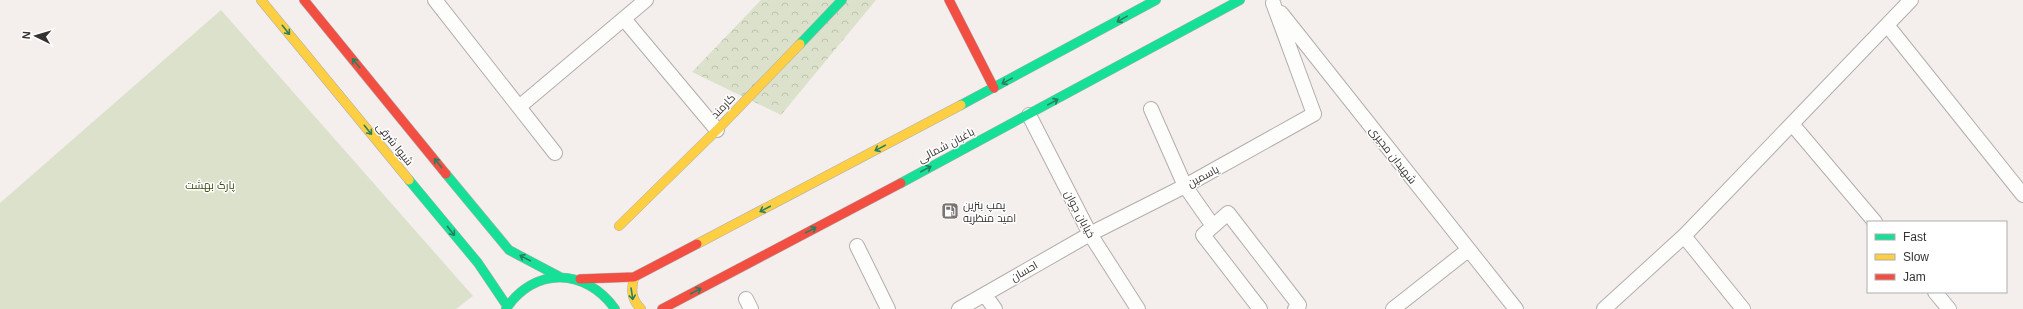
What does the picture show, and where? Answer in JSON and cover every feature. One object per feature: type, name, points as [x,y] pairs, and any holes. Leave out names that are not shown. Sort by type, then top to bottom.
[{"type":"main road","name":"شیوا شرقی","points":[[261,0],[478,264],[506,308]]},
{"type":"main road","name":"شیوا شرقی","points":[[304,0],[509,250],[560,277]]},
{"type":"main road","name":"کارمند","points":[[619,226],[717,130],[842,0]]},
{"type":"main road","points":[[949,0],[994,88]]},
{"type":"main road","points":[[506,308],[521,291],[539,280],[560,277],[580,280],[634,277],[994,88],[1156,0]]},
{"type":"main road","name":"باغبان شمالی","points":[[662,309],[1029,116],[1240,0]]},
{"type":"main road","points":[[634,277],[630,290],[634,303],[641,309]]},
{"type":"main road","points":[[580,280],[599,290],[615,309]]},
{"type":"street","points":[[435,0],[556,153]]},
{"type":"street","points":[[519,107],[646,0]]},
{"type":"street","points":[[1604,309],[1684,236],[1887,24],[1912,0]]},
{"type":"street","name":"یاسمین","points":[[1090,234],[1184,186],[1314,114],[1272,1]]},
{"type":"street","name":"شهیدان مجیری","points":[[1272,1],[1516,309]]},
{"type":"street","points":[[624,19],[717,130]]},
{"type":"street","points":[[1887,24],[2023,195]]},
{"type":"street","points":[[1151,109],[1184,186],[1213,226]]},
{"type":"street","name":"خیابان جوان","points":[[1029,116],[1090,234],[1138,309]]},
{"type":"street","points":[[1792,124],[1874,221]]},
{"type":"street","points":[[1260,309],[1202,235],[1228,213],[1299,305],[1295,309]]},
{"type":"street","name":"احسان","points":[[959,309],[1090,234]]},
{"type":"street","points":[[1684,236],[1743,309]]},
{"type":"street","points":[[857,246],[888,309]]},
{"type":"street","points":[[1393,309],[1468,250]]},
{"type":"street","points":[[1936,293],[1949,309]]},
{"type":"street","points":[[985,295],[995,309]]},
{"type":"green space","points":[[761,0],[876,0],[781,115],[692,72]]},
{"type":"green space","name":"پارک بهشت","points":[[221,10],[473,296],[456,309],[0,309],[0,203]]},
{"type":"traffic: fast","points":[[800,44],[842,0]]},
{"type":"traffic: fast","points":[[961,105],[1156,0]]},
{"type":"traffic: fast","points":[[901,183],[1240,0]]},
{"type":"traffic: fast","points":[[446,174],[509,250],[560,277]]},
{"type":"traffic: fast","points":[[409,180],[478,263],[507,306]]},
{"type":"traffic: fast","points":[[506,309],[518,295],[531,285],[545,279],[560,278],[575,280],[590,286],[603,295],[615,309]]},
{"type":"traffic: slow","points":[[261,0],[409,180]]},
{"type":"traffic: slow","points":[[619,226],[717,130],[800,44]]},
{"type":"traffic: slow","points":[[697,244],[961,105]]},
{"type":"traffic: slow","points":[[634,277],[632,286],[633,294],[635,302],[641,309]]},
{"type":"traffic: jam","points":[[304,0],[446,174]]},
{"type":"traffic: jam","points":[[949,0],[994,88]]},
{"type":"traffic: jam","points":[[662,309],[901,183]]},
{"type":"traffic: jam","points":[[580,279],[634,277],[697,244]]},
{"type":"place","name":"پمپ بنزین امید منظریه","points":[[950,211]]}]
